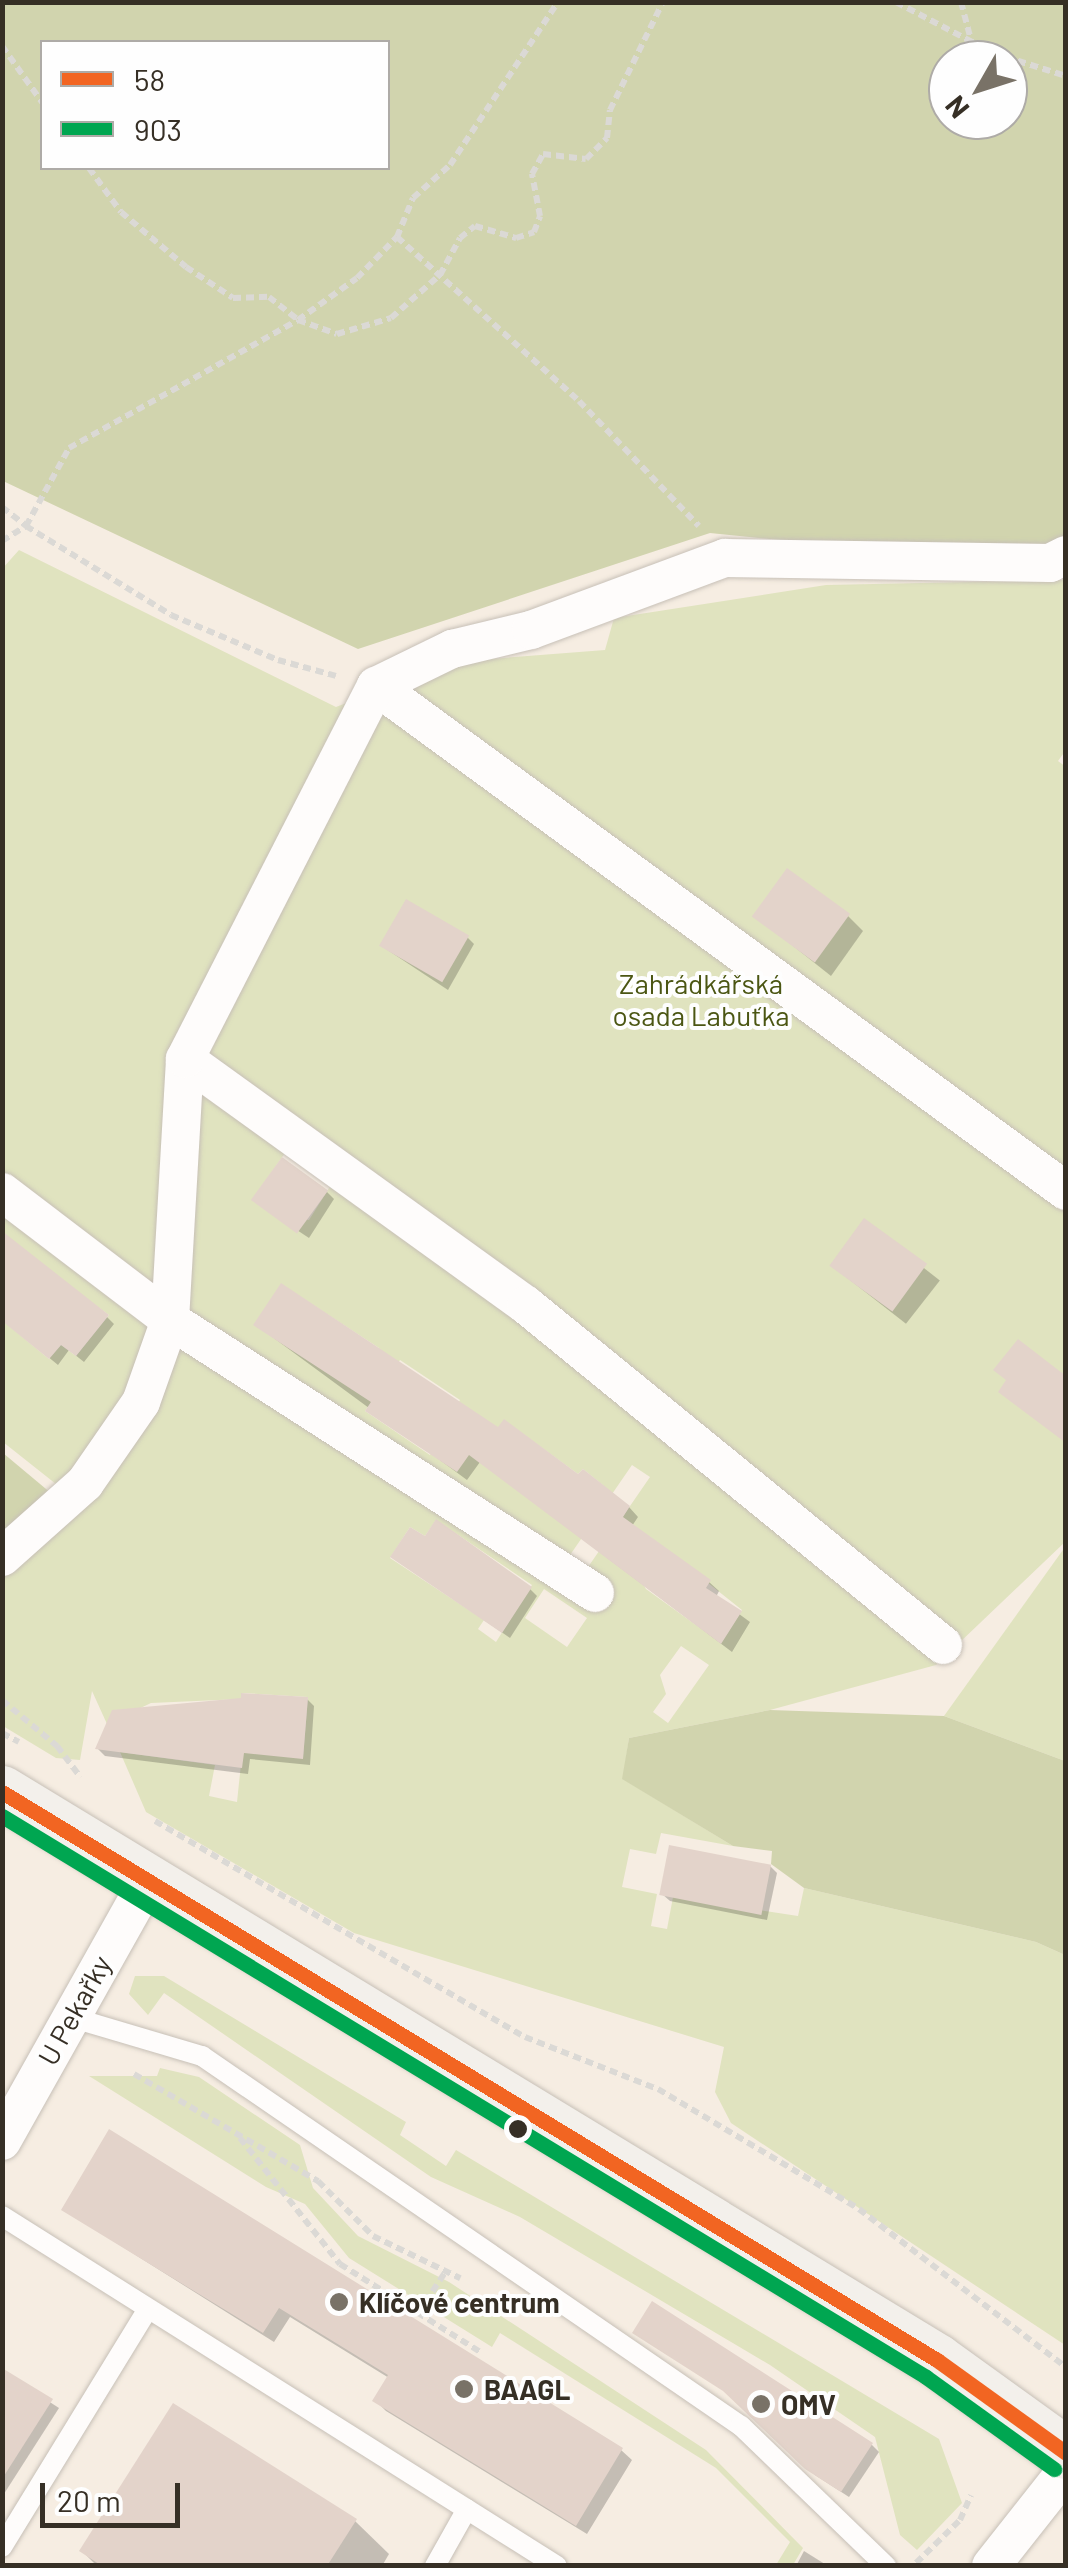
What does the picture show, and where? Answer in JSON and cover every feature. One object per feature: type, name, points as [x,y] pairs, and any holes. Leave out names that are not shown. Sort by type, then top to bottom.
[{"type":"main road","points":[[2,1792],[937,2360],[1066,2453]]},
{"type":"street","points":[[2,1557],[85,1483],[141,1402],[170,1320],[185,1059],[376,686],[439,653],[531,630],[724,558],[1050,564],[1066,555]]},
{"type":"street","points":[[376,686],[1066,1191]]},
{"type":"street","points":[[185,1059],[526,1306],[943,1644]]},
{"type":"street","points":[[2,1192],[170,1320],[595,1593]]},
{"type":"street","name":"U Pekařky","points":[[2,2141],[148,1881]]},
{"type":"street","points":[[992,2566],[1066,2471]]},
{"type":"lane","points":[[70,2016],[202,2056],[741,2426],[886,2566]]},
{"type":"lane","points":[[2,2216],[557,2566]]},
{"type":"lane","points":[[2,2547],[147,2310]]},
{"type":"lane","points":[[435,2566],[467,2510]]},
{"type":"path","points":[[2,541],[26,526],[69,448],[298,320],[357,278],[396,236],[414,198],[450,165],[558,2]]},
{"type":"path","points":[[90,170],[121,212],[186,267],[233,298],[269,297],[298,320],[337,334],[391,318],[440,275],[460,238],[476,226],[516,238],[534,232],[540,216],[532,174],[543,154],[586,159],[607,138],[610,110],[662,2]]},
{"type":"path","points":[[896,2],[965,40]]},
{"type":"path","points":[[962,2],[971,40]]},
{"type":"path","points":[[2,46],[40,99]]},
{"type":"path","points":[[1028,63],[1066,76]]},
{"type":"path","points":[[396,236],[579,400],[724,558]]},
{"type":"path","points":[[2,507],[26,526],[171,615],[278,660],[376,686]]},
{"type":"path","points":[[2,1700],[96,1786]]},
{"type":"path","points":[[144,1815],[524,2037],[658,2089],[860,2209],[1066,2367]]},
{"type":"path","points":[[128,2071],[318,2180],[372,2236],[474,2285]]},
{"type":"path","points":[[236,2133],[340,2264],[482,2353]]},
{"type":"path","points":[[418,2314],[446,2271]]},
{"type":"path","points":[[914,2566],[960,2520],[971,2495]]},
{"type":"green space","points":[[2,3],[1065,3],[1065,537],[1049,546],[887,551],[710,533],[358,649],[3,481]]},
{"type":"green space","name":"Zahrádkářská osada Labuťka","points":[[19,550],[336,707],[452,662],[605,650],[614,618],[826,585],[1065,580],[1066,750],[1058,761],[1066,767],[1065,1542],[936,1665],[770,1710],[629,1738],[623,1779],[733,1846],[661,1833],[656,1854],[630,1849],[622,1887],[657,1894],[651,1926],[667,1929],[673,1897],[798,1916],[804,1888],[1036,1942],[1065,1955],[1065,2345],[731,2123],[715,2092],[724,2047],[354,1933],[146,1812],[120,1752],[215,1765],[209,1796],[237,1802],[243,1745],[303,1758],[308,1697],[242,1693],[241,1699],[151,1703],[107,1724],[92,1691],[80,1760],[56,1758],[3,1726],[3,1562],[61,1488],[3,1442],[3,1321],[49,1359],[61,1345],[76,1356],[109,1315],[3,1237],[2,569]],"holes":[[[285,1153],[331,1185],[309,1220],[274,1215],[252,1200]],[[281,1284],[379,1348],[352,1390]],[[400,1360],[460,1400],[430,1455],[365,1411]],[[504,1420],[578,1474],[583,1469],[604,1486],[493,1446]],[[632,1465],[650,1477],[586,1570],[568,1558]],[[436,1520],[532,1585],[496,1642],[478,1629],[484,1620],[390,1558],[410,1527],[425,1536]],[[649,1536],[742,1610],[727,1634],[713,1626],[707,1633],[646,1589],[630,1562]],[[544,1589],[587,1618],[567,1647],[525,1618]],[[681,1646],[709,1665],[668,1723],[653,1712],[666,1694],[660,1675]]]},
{"type":"green space","points":[[3,1453],[52,1494],[3,1543]]},
{"type":"green space","points":[[1065,1547],[1065,1761],[944,1716]]},
{"type":"green space","points":[[770,1710],[944,1716],[1065,1761],[1065,1955],[1036,1942],[804,1888],[771,1864],[772,1851],[733,1846],[622,1779],[629,1738]]},
{"type":"green space","points":[[135,1976],[164,1976],[406,2122],[400,2135],[446,2166],[456,2150],[939,2439],[962,2503],[917,2550],[900,2535],[875,2437],[770,2365],[520,2217],[431,2177],[164,1993],[148,2015],[129,1994]]},
{"type":"green space","points":[[160,2068],[199,2077],[300,2145],[313,2188],[358,2236],[449,2282],[706,2450],[803,2548],[793,2565],[776,2565],[790,2542],[716,2468],[500,2333],[492,2347],[349,2258],[305,2204],[266,2187],[89,2076],[157,2076]]},
{"type":"building","points":[[787,868],[850,914],[815,962],[752,917]]},
{"type":"building","points":[[406,899],[469,936],[442,982],[379,946]]},
{"type":"building","points":[[282,1157],[328,1191],[297,1233],[251,1200]]},
{"type":"building","points":[[864,1218],[927,1264],[892,1312],[829,1266]]},
{"type":"building","points":[[2,1231],[109,1315],[76,1356],[61,1345],[49,1359],[2,1321]]},
{"type":"building","points":[[281,1283],[498,1427],[504,1419],[578,1474],[583,1469],[630,1506],[623,1517],[711,1580],[706,1588],[742,1611],[721,1644],[469,1455],[457,1472],[365,1411],[371,1402],[253,1325]]},
{"type":"building","points":[[1018,1339],[1066,1376],[1066,1443],[998,1392],[1006,1380],[993,1370]]},
{"type":"building","points":[[436,1519],[532,1587],[502,1633],[390,1557],[410,1527],[425,1536]]},
{"type":"building","points":[[241,1693],[308,1697],[303,1759],[244,1753],[242,1768],[95,1749],[112,1710],[241,1698]]},
{"type":"building","points":[[669,1845],[771,1865],[761,1915],[659,1895]]},
{"type":"building","points":[[109,2129],[623,2448],[576,2526],[372,2401],[388,2375],[279,2308],[263,2333],[61,2210]]},
{"type":"building","points":[[652,2301],[873,2443],[841,2492],[805,2469],[723,2391],[632,2333]]},
{"type":"building","points":[[2,2368],[53,2399],[2,2479]]},
{"type":"building","points":[[173,2403],[357,2519],[327,2566],[102,2566],[79,2551]]},
{"type":"transit line","name":"58","points":[[2,1792],[937,2360],[1066,2453]]},
{"type":"transit line","name":"903","points":[[2,1816],[926,2377],[1054,2469]]},
{"type":"place","name":"Klíčové centrum","points":[[339,2302]]},
{"type":"place","name":"BAAGL","points":[[464,2389]]},
{"type":"place","name":"OMV","points":[[761,2404]]}]
